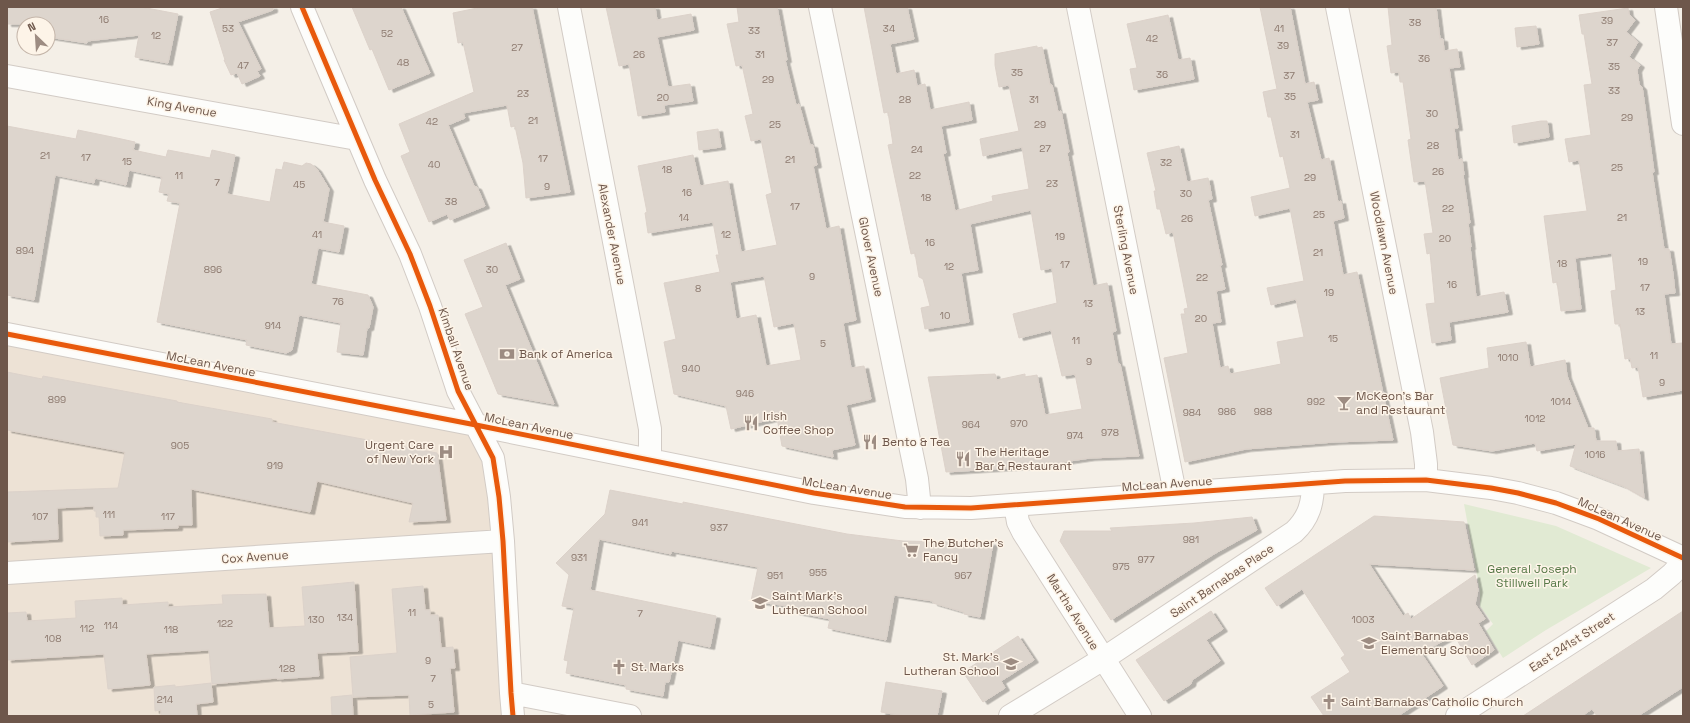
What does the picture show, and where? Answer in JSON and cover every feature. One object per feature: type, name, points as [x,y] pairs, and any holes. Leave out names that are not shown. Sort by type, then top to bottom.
[{"type":"street","name":"Kimball Avenue","points":[[302,7],[357,139],[410,254],[430,306],[458,391],[493,458],[499,497],[503,541],[513,716]]},
{"type":"street","name":"Alexander Avenue","points":[[569,7],[650,429],[650,460]]},
{"type":"street","name":"Glover Avenue","points":[[820,7],[917,478],[920,508]]},
{"type":"street","name":"Sterling Avenue","points":[[1078,7],[1175,493]]},
{"type":"street","name":"Woodlawn Avenue","points":[[1337,7],[1422,432],[1426,464],[1426,480]]},
{"type":"street","points":[[1666,7],[1683,124]]},
{"type":"street","name":"King Avenue","points":[[7,76],[357,139]]},
{"type":"street","name":"McLean Avenue","points":[[7,334],[476,425],[841,498],[905,507],[971,508],[1312,483],[1369,480],[1426,480],[1518,492],[1556,503],[1599,519],[1683,558]]},
{"type":"street","name":"Saint Barnabas Place","points":[[1010,716],[1103,659],[1294,532],[1300,527],[1309,513],[1312,500],[1312,483]]},
{"type":"street","name":"Martha Avenue","points":[[1016,505],[1018,522],[1023,532],[1140,716]]},
{"type":"street","name":"Cox Avenue","points":[[7,573],[503,541]]},
{"type":"street","name":"East 241st Street","points":[[1457,716],[1654,589],[1672,574],[1683,562]]},
{"type":"street","points":[[511,693],[630,716]]},
{"type":"shaded area","points":[[7,334],[476,425],[493,458],[513,716],[7,716]]},
{"type":"green space","name":"General Joseph Stillwell Park","points":[[1464,504],[1556,526],[1651,568],[1546,630],[1503,658],[1486,631],[1493,624],[1480,606],[1480,591]]},
{"type":"building","points":[[7,7],[141,7],[178,14],[168,63],[135,57],[139,35],[87,41],[87,43],[56,38],[56,16],[16,16],[16,24],[7,24]]},
{"type":"building","points":[[225,7],[273,7],[273,10],[238,22],[261,69],[257,71],[260,76],[242,84],[237,73],[231,75],[224,60],[210,12]]},
{"type":"building","points":[[352,7],[401,7],[430,73],[389,90]]},
{"type":"building","points":[[482,7],[532,7],[570,192],[526,198],[523,163],[515,126],[511,127],[507,105],[463,113],[465,118],[448,125],[474,186],[477,187],[485,206],[450,220],[447,214],[429,222],[401,156],[410,152],[399,124],[474,92],[463,42],[458,43],[453,13]]},
{"type":"building","points":[[606,7],[655,7],[657,20],[691,14],[694,30],[657,37],[668,87],[690,84],[693,101],[664,105],[665,112],[638,116],[629,64],[619,66]]},
{"type":"building","points":[[737,7],[777,7],[787,60],[785,60],[796,105],[799,104],[810,145],[813,145],[817,165],[813,166],[826,229],[839,226],[856,320],[843,323],[851,368],[864,366],[871,399],[846,405],[855,445],[832,450],[833,457],[782,446],[777,418],[731,429],[726,406],[674,394],[664,342],[676,339],[664,283],[720,272],[716,255],[719,255],[713,222],[648,233],[645,213],[647,212],[638,166],[693,155],[700,186],[728,181],[741,252],[777,245],[766,195],[772,193],[761,139],[751,141],[745,116],[753,114],[742,65],[736,66],[727,24],[739,22]],"holes":[[[764,276],[774,327],[794,323],[801,360],[766,366],[756,315],[736,319],[730,282]]]},
{"type":"building","points":[[864,7],[907,7],[914,39],[890,44],[896,74],[914,70],[917,86],[925,84],[930,110],[969,102],[972,120],[941,126],[946,153],[943,154],[955,211],[993,201],[992,196],[1029,189],[1022,147],[983,156],[980,139],[1019,131],[1009,85],[999,87],[995,65],[995,54],[1037,46],[1037,48],[1042,47],[1050,85],[1052,85],[1058,112],[1061,111],[1069,152],[1067,153],[1093,286],[1107,283],[1116,331],[1112,332],[1139,456],[1090,458],[1063,462],[1064,464],[946,472],[928,377],[995,374],[997,380],[1025,374],[1025,377],[1037,375],[1045,415],[1082,409],[1075,374],[1062,376],[1051,330],[1019,338],[1013,314],[1057,303],[1052,268],[1041,270],[1031,210],[970,224],[978,270],[961,273],[969,322],[925,329],[921,308],[930,306],[923,279],[919,277],[915,253],[911,254],[888,145],[893,144],[888,112],[884,113]]},
{"type":"building","points":[[1260,7],[1290,7],[1305,84],[1314,82],[1318,100],[1307,102],[1321,160],[1329,158],[1338,202],[1341,201],[1344,218],[1333,221],[1343,275],[1357,272],[1393,440],[1334,442],[1246,449],[1185,462],[1164,358],[1188,353],[1181,314],[1185,314],[1184,309],[1188,308],[1173,232],[1166,234],[1160,209],[1157,209],[1154,191],[1156,191],[1147,153],[1179,146],[1187,182],[1208,178],[1212,199],[1208,200],[1222,265],[1220,265],[1225,289],[1216,291],[1221,322],[1212,323],[1220,368],[1228,366],[1230,374],[1281,364],[1277,342],[1304,337],[1296,299],[1271,305],[1267,288],[1304,281],[1290,208],[1255,216],[1251,197],[1290,188],[1283,156],[1280,157],[1271,117],[1268,117],[1263,92],[1277,89]]},
{"type":"building","points":[[1388,7],[1436,7],[1440,39],[1443,39],[1444,51],[1457,49],[1460,67],[1449,68],[1458,128],[1454,128],[1458,160],[1462,159],[1470,223],[1468,223],[1476,297],[1504,292],[1508,312],[1449,322],[1451,340],[1432,343],[1426,304],[1435,303],[1430,253],[1427,254],[1424,234],[1433,233],[1425,181],[1414,182],[1408,140],[1411,139],[1403,82],[1400,82],[1399,72],[1391,73],[1387,46],[1392,45]]},
{"type":"building","points":[[1628,8],[1629,14],[1635,20],[1626,32],[1638,42],[1629,57],[1640,65],[1637,70],[1639,84],[1642,87],[1643,93],[1654,172],[1652,172],[1664,249],[1669,249],[1673,274],[1675,293],[1664,294],[1671,344],[1682,343],[1683,352],[1683,390],[1643,397],[1638,367],[1632,368],[1630,358],[1625,359],[1620,324],[1615,324],[1611,291],[1616,290],[1612,253],[1575,258],[1581,309],[1561,311],[1557,282],[1553,283],[1544,216],[1587,211],[1579,160],[1569,162],[1565,139],[1591,135],[1584,85],[1592,84],[1584,34],[1582,34],[1579,15]]},
{"type":"building","points":[[1168,15],[1178,60],[1190,58],[1194,79],[1134,90],[1130,69],[1137,68],[1127,24]]},
{"type":"building","points":[[1536,26],[1539,44],[1517,47],[1515,28]]},
{"type":"building","points":[[1547,121],[1549,137],[1514,143],[1512,126]]},
{"type":"building","points":[[7,126],[76,139],[78,130],[135,142],[133,150],[166,157],[168,150],[210,158],[212,150],[235,155],[227,194],[270,202],[276,169],[282,170],[284,162],[302,166],[306,163],[311,164],[317,169],[329,189],[323,222],[344,226],[339,252],[318,248],[311,284],[368,295],[373,307],[369,328],[367,328],[363,355],[337,352],[341,323],[299,315],[292,350],[286,353],[246,345],[247,340],[157,322],[180,203],[167,201],[169,194],[159,192],[162,177],[129,170],[126,185],[95,178],[94,183],[55,175],[34,300],[7,295]]},
{"type":"building","points":[[718,129],[721,147],[699,150],[697,132]]},
{"type":"building","name":"Bank of America","points":[[506,243],[520,279],[505,285],[554,404],[498,394],[465,314],[483,307],[464,260]]},
{"type":"building","points":[[1526,342],[1530,367],[1565,360],[1567,376],[1588,428],[1594,428],[1596,441],[1616,441],[1617,451],[1639,449],[1644,498],[1623,486],[1570,466],[1576,444],[1537,451],[1535,443],[1492,451],[1453,445],[1440,378],[1489,368],[1487,348]]},
{"type":"building","points":[[7,372],[42,379],[43,376],[177,401],[272,419],[272,422],[437,453],[446,520],[409,522],[413,503],[317,481],[310,512],[191,489],[192,525],[178,525],[178,528],[123,530],[123,535],[100,536],[99,517],[96,517],[94,506],[57,508],[58,539],[7,542],[7,492],[118,488],[125,452],[7,430]]},
{"type":"building","points":[[610,490],[683,504],[683,502],[847,534],[903,541],[993,543],[980,617],[964,614],[964,612],[933,603],[933,601],[894,595],[886,640],[828,628],[830,619],[795,612],[796,607],[751,601],[758,567],[671,551],[671,554],[599,539],[590,590],[716,616],[710,647],[678,640],[669,682],[665,682],[663,696],[626,689],[626,685],[566,673],[568,661],[564,660],[574,608],[562,606],[569,575],[556,563],[605,514]]},
{"type":"building","points":[[1374,516],[1464,522],[1474,570],[1369,564],[1403,616],[1408,613],[1411,619],[1475,575],[1478,590],[1475,604],[1485,619],[1478,623],[1494,650],[1472,665],[1454,635],[1421,653],[1443,686],[1398,716],[1324,716],[1311,697],[1350,672],[1341,658],[1345,655],[1302,589],[1277,606],[1265,588]]},
{"type":"building","points":[[1252,517],[1257,530],[1214,554],[1111,620],[1060,541],[1064,531],[1112,531],[1110,528],[1194,523]]},
{"type":"building","points":[[354,582],[358,651],[317,653],[319,676],[212,684],[209,650],[146,654],[150,685],[108,689],[104,654],[7,660],[7,613],[26,612],[27,621],[76,618],[75,601],[122,598],[122,605],[168,602],[168,607],[223,604],[222,595],[266,594],[269,628],[305,626],[302,587]]},
{"type":"building","points":[[423,586],[425,610],[430,610],[430,615],[438,615],[441,648],[453,647],[455,668],[450,668],[454,712],[410,715],[409,695],[353,697],[350,657],[397,653],[392,589]]},
{"type":"building","points":[[1211,611],[1223,629],[1206,640],[1220,661],[1192,680],[1191,684],[1164,701],[1136,660]]},
{"type":"building","points":[[1683,611],[1683,687],[1638,716],[1597,716],[1592,709],[1582,716],[1523,716]]},
{"type":"building","points":[[1018,636],[1034,660],[1001,681],[1005,688],[983,702],[963,672]]},
{"type":"building","points":[[886,682],[942,691],[937,716],[905,716],[881,712]]},
{"type":"building","points":[[211,683],[213,702],[196,704],[197,716],[161,716],[161,710],[155,711],[154,687],[175,685],[175,687]]},
{"type":"building","points":[[352,695],[353,716],[332,716],[331,697]]},
{"type":"cycle path","points":[[302,7],[375,180],[410,254],[430,306],[458,391],[493,458],[499,497],[503,541],[513,716]]},
{"type":"cycle path","points":[[7,334],[476,425],[814,493],[905,507],[971,508],[1345,481],[1426,480],[1491,488],[1556,503],[1599,519],[1683,558]]},
{"type":"place","name":"Bank of America","points":[[507,354]]},
{"type":"place","name":"McKeon's Bar and Restaurant","points":[[1344,403]]},
{"type":"place","name":"Irish Coffee Shop","points":[[751,423]]},
{"type":"place","name":"Bento & Tea","points":[[870,442]]},
{"type":"place","name":"Urgent Care of New York","points":[[446,452]]},
{"type":"place","name":"The Heritage Bar & Restaurant","points":[[963,459]]},
{"type":"place","name":"The Butcher's Fancy","points":[[911,550]]},
{"type":"place","name":"Saint Mark's Lutheran School","points":[[760,603]]},
{"type":"place","name":"Saint Barnabas Elementary School","points":[[1369,643]]},
{"type":"place","name":"St. Mark's Lutheran School","points":[[1011,664]]},
{"type":"place","name":"St. Marks","points":[[619,667]]},
{"type":"place","name":"Saint Barnabas Catholic Church","points":[[1329,702]]}]
